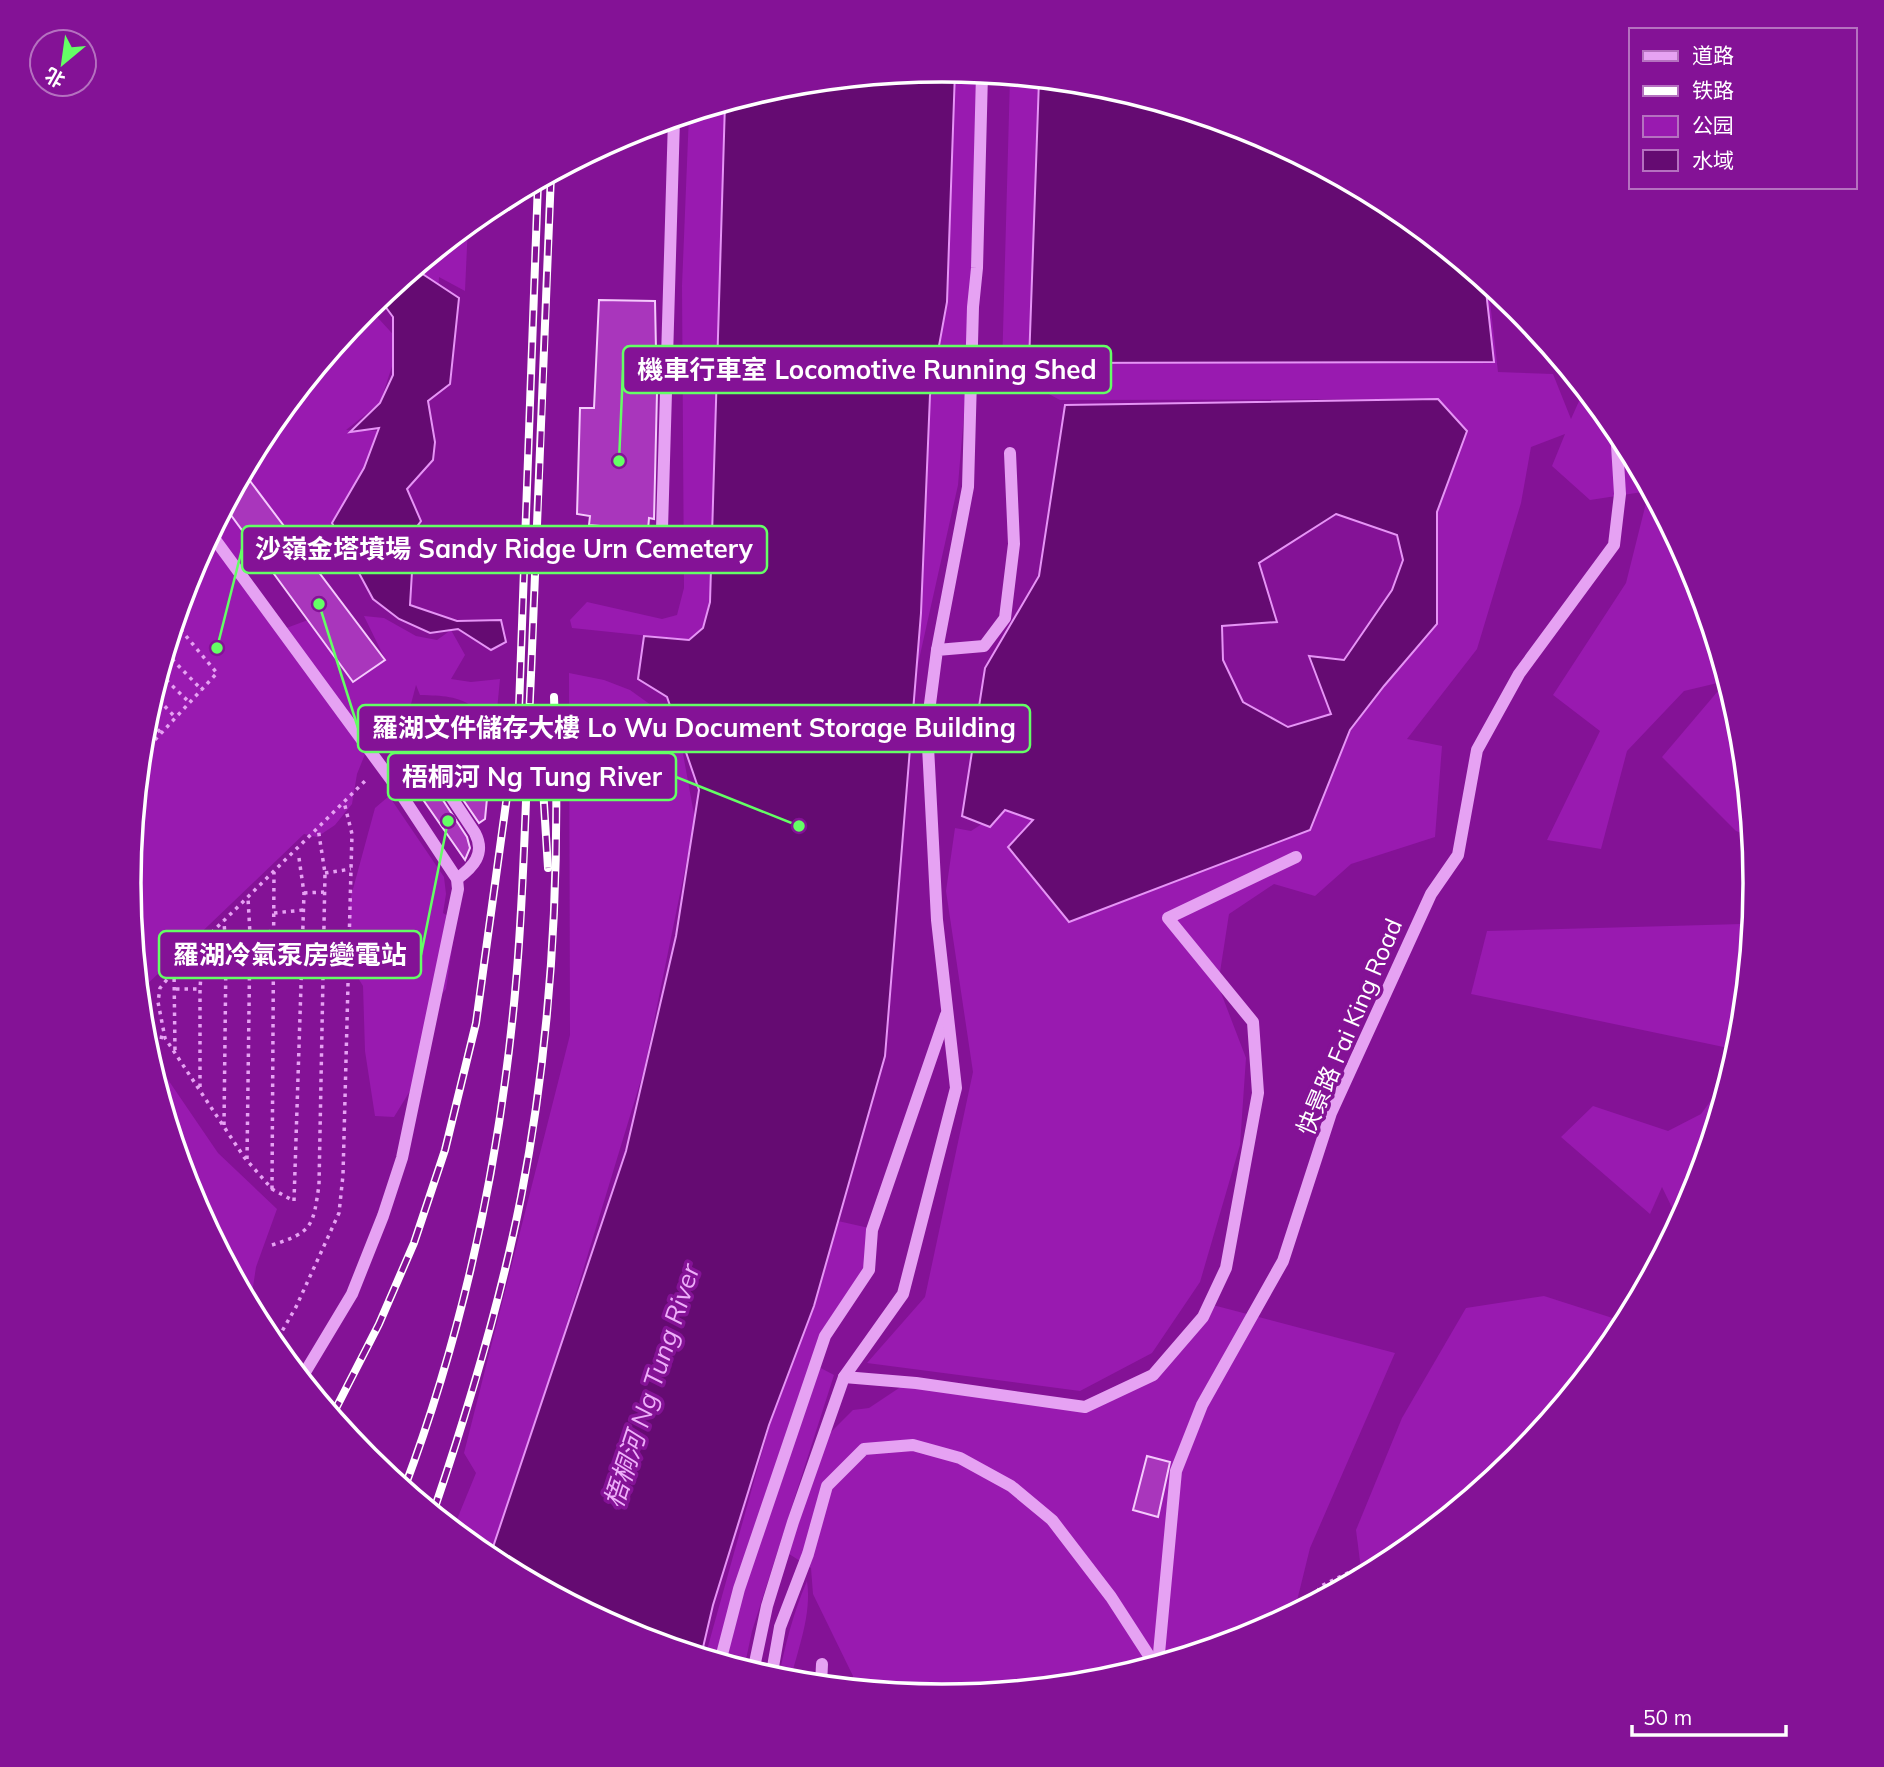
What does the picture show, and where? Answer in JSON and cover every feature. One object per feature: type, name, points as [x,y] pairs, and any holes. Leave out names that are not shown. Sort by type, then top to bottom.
[{"type":"street","points":[[754,1662],[767,1606],[793,1522],[844,1377],[903,1294],[956,1088],[937,920],[928,727],[937,650],[968,487],[982,84]]},
{"type":"street","points":[[598,557],[661,563],[674,129]]},
{"type":"street","points":[[937,650],[984,646],[1005,618],[1013,544],[1010,453]]},
{"type":"street","name":"快景路 Fai King Road","points":[[1158,1654],[1176,1471],[1202,1405],[1283,1261],[1331,1113],[1431,894],[1458,855],[1477,750],[1519,674],[1614,545],[1620,494],[1617,453]]},
{"type":"street","points":[[217,542],[395,785],[457,879],[458,889],[402,1158],[383,1216],[352,1294],[306,1371]]},
{"type":"street","points":[[395,785],[429,765],[475,833],[479,844],[474,867],[457,879]]},
{"type":"street","points":[[844,1377],[928,1384],[1085,1407],[1153,1375],[1203,1317],[1226,1268],[1258,1093],[1253,1022],[1168,918],[1296,857]]},
{"type":"street","points":[[722,1653],[739,1589],[825,1336],[869,1270],[872,1230],[948,1012]]},
{"type":"street","points":[[773,1666],[780,1627],[808,1554],[827,1486],[864,1449],[913,1445],[960,1458],[1011,1486],[1052,1520],[1111,1597],[1152,1656]]},
{"type":"street","points":[[821,1675],[822,1664]]},
{"type":"path","points":[[154,741],[217,673],[181,631]]},
{"type":"path","points":[[173,660],[202,690]]},
{"type":"path","points":[[167,681],[190,703]]},
{"type":"path","points":[[162,703],[176,718]]},
{"type":"path","points":[[156,728],[162,734]]},
{"type":"path","points":[[299,858],[304,893],[294,1201],[272,1189],[247,1161],[166,1038],[158,1002],[160,988],[174,970],[366,780]]},
{"type":"path","points":[[280,1335],[296,1307],[338,1213],[343,1175],[352,835],[344,802]]},
{"type":"path","points":[[272,1245],[296,1237],[307,1230],[315,1213],[319,1185],[325,873],[318,828]]},
{"type":"path","points":[[325,873],[351,869]]},
{"type":"path","points":[[272,1189],[274,872]]},
{"type":"path","points":[[304,893],[324,892]]},
{"type":"path","points":[[247,1161],[250,951],[248,898]]},
{"type":"path","points":[[274,913],[303,910]]},
{"type":"path","points":[[224,921],[224,1125]]},
{"type":"path","points":[[250,934],[275,931]]},
{"type":"path","points":[[200,1088],[200,974],[203,942]]},
{"type":"path","points":[[226,953],[250,951]]},
{"type":"path","points":[[174,970],[175,1051]]},
{"type":"path","points":[[200,974],[225,972]]},
{"type":"path","points":[[176,989],[200,989]]},
{"type":"path","points":[[155,1036],[166,1038]]},
{"type":"path","points":[[1318,1590],[1321,1586],[1356,1569]]},
{"type":"green space","points":[[955,82],[984,84],[973,307],[958,485],[916,673],[930,395],[947,301]]},
{"type":"green space","points":[[1010,85],[1098,98],[1200,125],[1249,143],[1343,190],[1430,248],[1490,299],[1498,372],[1553,374],[1571,419],[1580,399],[1641,492],[1590,500],[1552,466],[1565,434],[1531,447],[1521,503],[1477,649],[1407,739],[1442,746],[1435,837],[1351,864],[1315,896],[1274,884],[1229,914],[1218,985],[1246,1058],[1240,1145],[1200,1282],[1152,1353],[1080,1391],[867,1363],[925,1297],[973,1072],[946,891],[955,828],[971,831],[1005,809],[1033,820],[1069,922],[1310,830],[1350,730],[1437,624],[1438,399],[1060,400],[1002,369]]},
{"type":"green space","points":[[725,113],[710,597],[703,628],[688,640],[572,628],[570,620],[587,602],[662,619],[677,615],[684,588],[682,286],[689,124]]},
{"type":"green space","points":[[467,238],[465,291],[439,277],[436,337],[399,294]]},
{"type":"green space","points":[[376,316],[400,342],[380,403],[346,430],[384,431],[335,527],[331,554],[300,548],[249,481],[306,396]]},
{"type":"green space","points":[[1646,502],[1682,577],[1701,626],[1718,683],[1684,691],[1627,751],[1601,849],[1547,840],[1600,731],[1553,695],[1626,583]]},
{"type":"green space","points":[[231,515],[246,536],[241,569],[281,630],[308,620],[353,681],[385,659],[364,616],[384,618],[416,636],[437,640],[451,630],[465,655],[451,679],[471,682],[500,679],[497,710],[478,728],[476,709],[469,704],[443,696],[420,695],[416,685],[411,704],[392,724],[376,727],[357,774],[352,804],[335,825],[317,837],[304,834],[148,984],[142,936],[142,831],[156,727],[183,626]]},
{"type":"green space","points":[[569,673],[604,680],[630,690],[665,715],[680,737],[695,820],[644,1070],[560,1346],[493,1547],[456,1521],[476,1473],[464,1453],[570,1035]]},
{"type":"green space","points":[[1720,692],[1728,727],[1742,833],[1736,831],[1662,757]]},
{"type":"green space","points":[[389,796],[444,877],[446,894],[443,913],[456,921],[446,989],[432,1006],[421,1073],[394,1117],[375,1116],[365,1051],[363,986],[349,963],[350,900],[375,808]]},
{"type":"green space","points":[[1742,924],[1736,988],[1726,1048],[1471,994],[1487,931]]},
{"type":"green space","points":[[164,1074],[218,1153],[277,1209],[256,1267],[252,1291],[223,1238],[202,1190],[183,1141]]},
{"type":"green space","points":[[1715,1096],[1701,1141],[1673,1210],[1662,1187],[1650,1214],[1561,1137],[1593,1106],[1668,1131],[1701,1114]]},
{"type":"green space","points":[[838,1221],[869,1228],[869,1270],[815,1365],[834,1375],[752,1631],[746,1660],[707,1649],[773,1413],[817,1295]]},
{"type":"green space","points":[[1544,1296],[1614,1319],[1578,1371],[1509,1450],[1430,1519],[1361,1566],[1356,1530],[1402,1418],[1466,1308]]},
{"type":"green space","points":[[1209,1304],[1395,1353],[1310,1548],[1297,1602],[1249,1624],[1200,1642],[1098,1669],[1047,1678],[942,1685],[853,1679],[813,1594],[811,1568],[786,1552],[821,1442],[853,1410],[869,1408],[908,1382],[1092,1403],[1160,1366]]},
{"type":"green space","points":[[807,1581],[806,1619],[793,1670],[781,1668]]},
{"type":"water","points":[[955,82],[947,302],[930,395],[921,613],[885,1056],[814,1306],[769,1425],[713,1605],[703,1648],[635,1624],[588,1602],[493,1547],[626,1151],[676,936],[699,790],[667,697],[638,679],[644,636],[689,640],[703,628],[710,602],[725,113],[837,89]]},
{"type":"water","points":[[1039,88],[1098,98],[1200,125],[1249,143],[1343,190],[1430,248],[1487,296],[1494,362],[1029,363]]},
{"type":"water","points":[[423,274],[459,298],[450,384],[428,401],[435,442],[433,460],[407,489],[421,521],[410,536],[410,605],[457,621],[501,620],[506,642],[491,650],[458,629],[430,633],[399,619],[373,599],[332,523],[364,468],[379,428],[350,432],[380,403],[393,375],[393,317],[386,307]]},
{"type":"water","points":[[1438,399],[1467,431],[1437,512],[1437,624],[1350,730],[1310,830],[1069,922],[1008,847],[1033,820],[1005,810],[990,827],[962,816],[985,668],[1039,576],[1065,405]],"holes":[[[1336,514],[1397,535],[1403,560],[1392,590],[1344,660],[1309,656],[1331,714],[1288,727],[1243,702],[1223,660],[1222,626],[1277,622],[1259,563]]]},
{"type":"building","points":[[599,300],[655,301],[658,350],[654,519],[649,518],[648,530],[589,525],[590,516],[577,514],[580,408],[594,408]]},
{"type":"building","points":[[250,480],[385,660],[353,682],[231,515]]},
{"type":"building","points":[[467,770],[488,788],[485,819],[479,823],[453,785]]},
{"type":"building","points":[[437,791],[467,837],[470,848],[465,860],[424,801]]},
{"type":"building","points":[[1147,1456],[1170,1462],[1158,1517],[1133,1510]]},
{"type":"railway","points":[[407,1480],[445,1366],[477,1240],[501,1111],[509,1047],[523,867],[551,185]]},
{"type":"railway","points":[[336,1408],[379,1324],[414,1243],[445,1150],[476,1023],[519,708],[538,192]]},
{"type":"railway","points":[[436,1504],[493,1317],[513,1237],[532,1135],[541,1073],[552,948],[556,822],[554,697]]},
{"type":"railway","points":[[538,708],[548,868]]},
{"type":"place","name":"機車行車室 Locomotive Running Shed","points":[[619,461]]},
{"type":"place","name":"羅湖文件儲存大樓 Lo Wu Document Storage Building","points":[[319,604]]},
{"type":"place","name":"沙嶺金塔墳場 Sandy Ridge Urn Cemetery","points":[[217,648]]},
{"type":"place","name":"羅湖冷氣泵房變電站","points":[[448,821]]},
{"type":"place","name":"梧桐河 Ng Tung River","points":[[799,826]]}]
